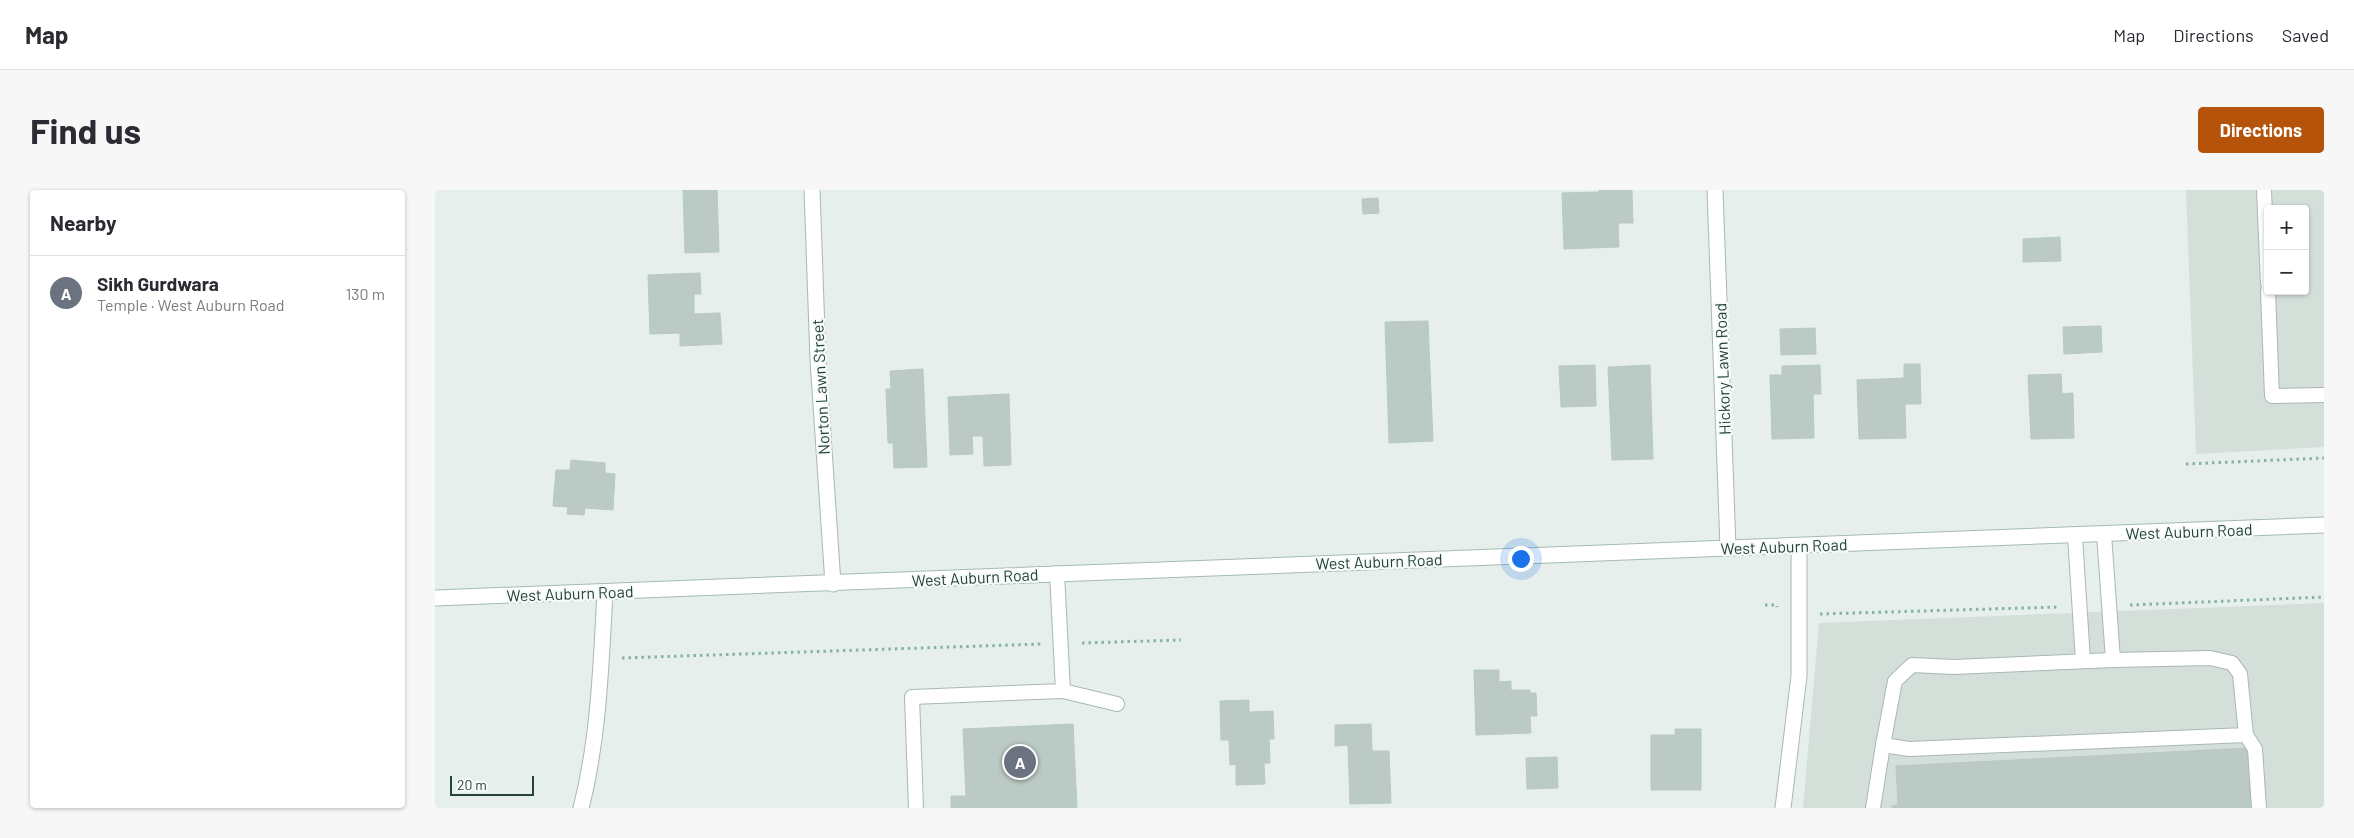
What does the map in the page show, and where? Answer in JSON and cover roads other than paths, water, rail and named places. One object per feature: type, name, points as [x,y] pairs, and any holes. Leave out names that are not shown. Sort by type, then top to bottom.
[{"type":"main road","name":"Norton Lawn Street","points":[[812,190],[819,370],[833,584]]},
{"type":"main road","name":"Hickory Lawn Road","points":[[1715,190],[1728,548]]},
{"type":"main road","name":"West Auburn Road","points":[[435,598],[2324,525]]},
{"type":"main road","points":[[1783,808],[1799,676],[1799,546]]},
{"type":"main road","points":[[581,808],[587,786],[595,732],[602,658],[605,592]]},
{"type":"lane","points":[[2264,190],[2267,250]]},
{"type":"lane","points":[[2268,295],[2272,396],[2324,395]]},
{"type":"lane","points":[[2104,534],[2113,660]]},
{"type":"lane","points":[[2075,536],[2083,661]]},
{"type":"lane","points":[[1057,573],[1063,691]]},
{"type":"lane","points":[[1873,808],[1895,681],[1912,665],[1954,666],[2210,658],[2233,663],[2240,674],[2246,735],[2255,749],[2259,808]]},
{"type":"lane","points":[[916,808],[912,697],[1063,691],[1117,704]]},
{"type":"lane","points":[[1883,745],[1909,749],[2246,735]]},
{"type":"place","name":"Sikh Gurdwara","points":[[1020,762]]}]
